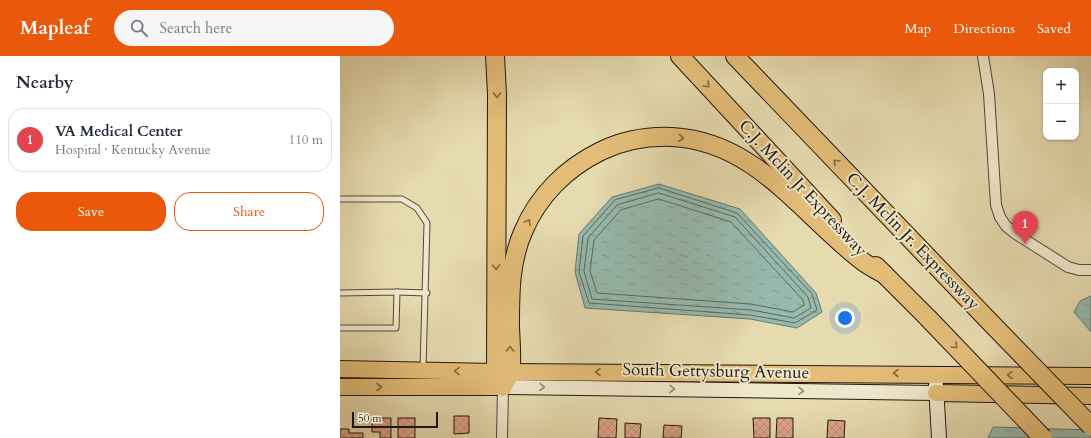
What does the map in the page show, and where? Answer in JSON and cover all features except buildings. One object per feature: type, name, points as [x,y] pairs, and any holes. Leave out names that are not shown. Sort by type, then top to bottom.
[{"type":"highway","points":[[495,56],[503,377]]},
{"type":"highway","name":"C.J. Mclin Jr Expressway","points":[[680,56],[832,221],[928,318],[1043,438]]},
{"type":"highway","name":"C.J. Mclin Jr. Expressway","points":[[734,56],[1091,426]]},
{"type":"highway","points":[[503,377],[511,283],[515,257],[523,231],[535,208],[561,177],[589,157],[625,142],[648,137],[683,138],[700,141],[731,151],[767,174],[862,261],[884,274]]},
{"type":"main road","name":"South Gettysburg Avenue","points":[[340,369],[423,370],[503,377],[936,393],[1091,396]]},
{"type":"main road","name":"South Gettysburg Avenue","points":[[340,388],[503,377],[935,374],[1091,376]]},
{"type":"main road","points":[[935,374],[939,438]]},
{"type":"street","points":[[983,56],[989,94],[996,206],[1000,217],[1010,230],[1068,267],[1079,270],[1091,270]]},
{"type":"street","points":[[502,438],[503,377]]},
{"type":"lane","points":[[340,199],[402,199],[417,208],[427,223],[427,293],[423,370]]},
{"type":"lane","points":[[340,328],[396,328],[397,292]]},
{"type":"lane","points":[[340,293],[427,293]]},
{"type":"water","points":[[659,184],[740,209],[816,293],[822,312],[797,328],[750,319],[585,308],[575,272],[579,234],[612,197]]},
{"type":"water","points":[[1091,296],[1091,332],[1074,312],[1080,301]]},
{"type":"water","points":[[993,427],[1091,430],[1091,438],[988,438]]},
{"type":"place","name":"VA Medical Center","points":[[1025,244]]}]
